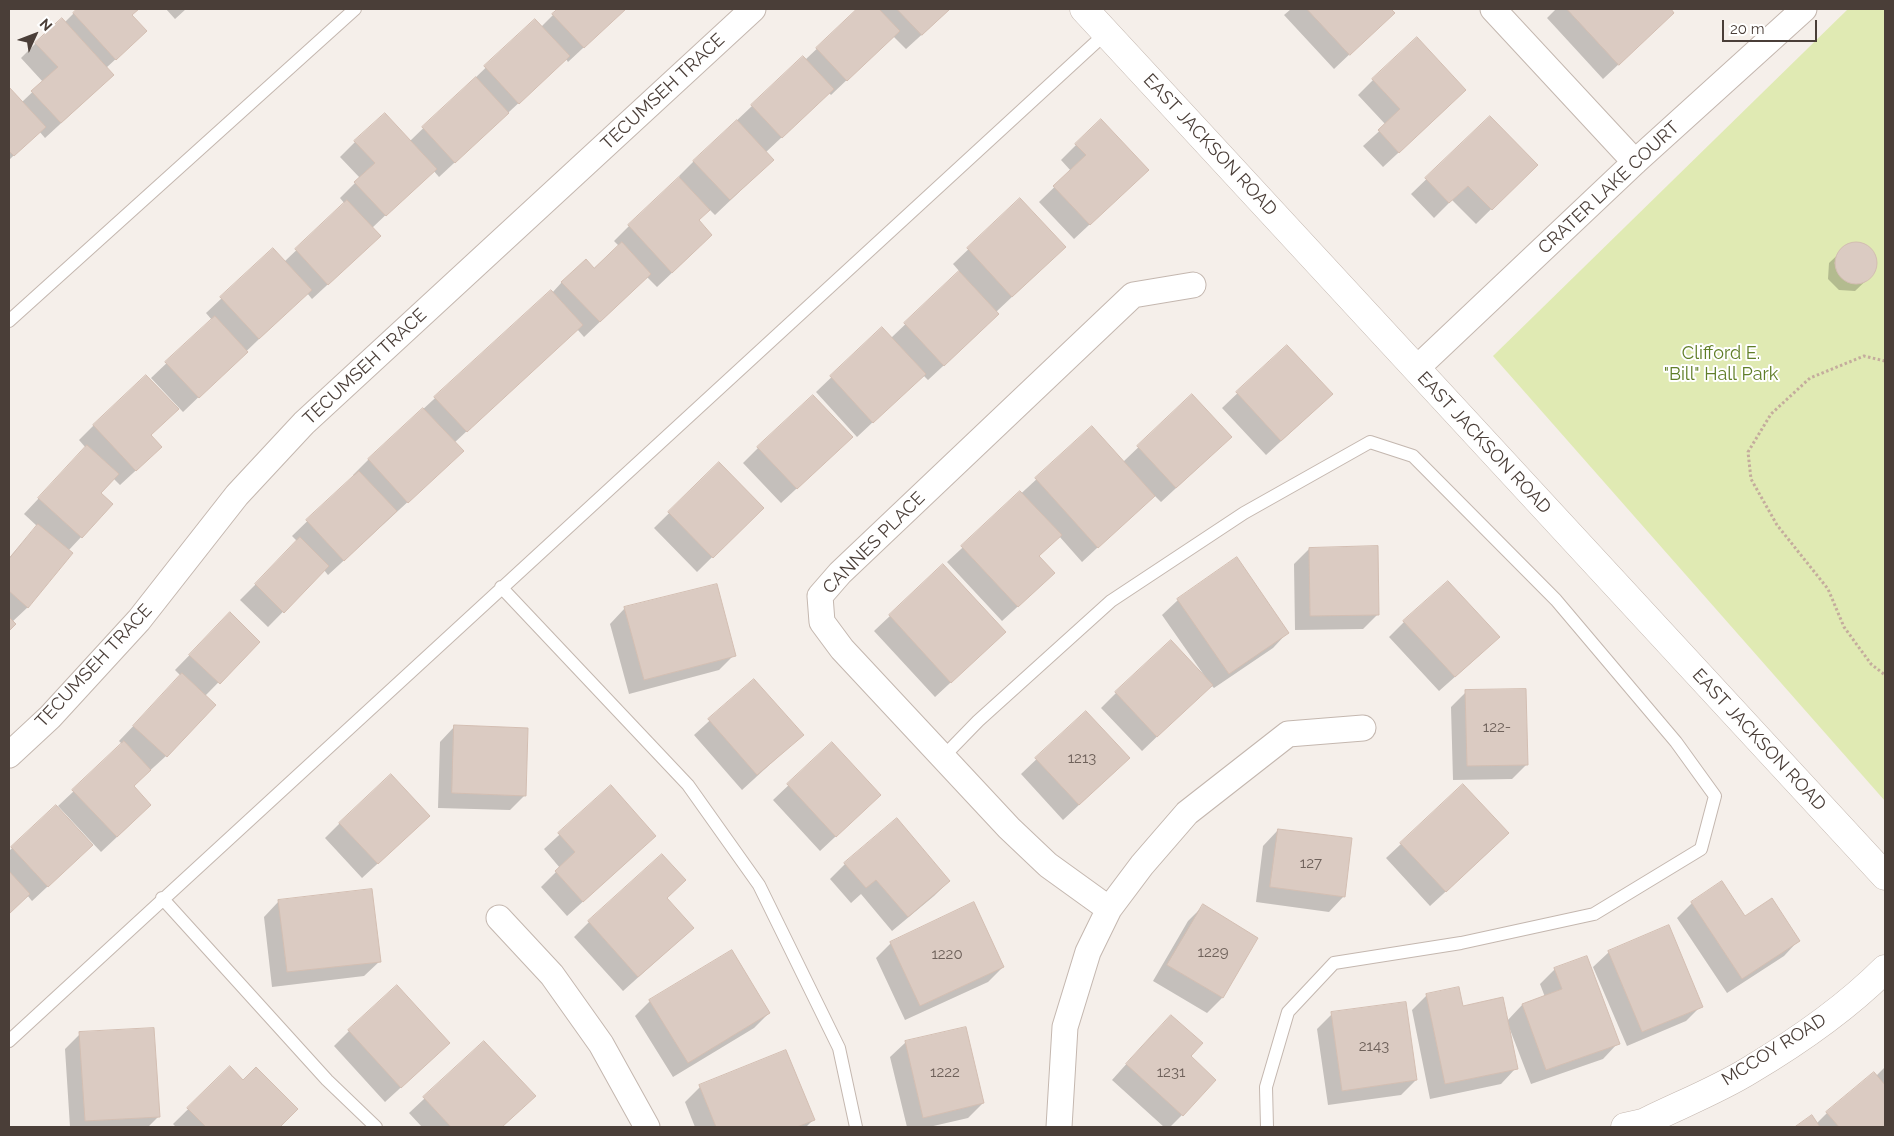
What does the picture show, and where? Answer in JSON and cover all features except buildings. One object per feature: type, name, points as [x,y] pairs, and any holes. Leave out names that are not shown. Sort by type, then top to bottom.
[{"type":"street","name":"TECUMSEH TRACE","points":[[9,755],[50,716],[139,620],[237,495],[304,423],[753,9]]},
{"type":"street","name":"EAST JACKSON ROAD","points":[[1084,9],[1885,876]]},
{"type":"street","points":[[1493,9],[1635,162]]},
{"type":"street","name":"CRATER LAKE COURT","points":[[1416,369],[1635,162],[1804,9]]},
{"type":"street","name":"CANNES PLACE","points":[[1109,910],[1048,865],[1009,828],[842,649],[822,622],[820,596],[847,566],[1133,295],[1193,285]]},
{"type":"street","points":[[1059,1127],[1065,1027],[1088,952],[1109,910],[1142,865],[1187,813],[1288,734],[1363,728]]},
{"type":"street","points":[[499,918],[552,975],[596,1036],[647,1127]]},
{"type":"street","name":"MCCOY ROAD","points":[[1625,1127],[1643,1123],[1749,1071],[1818,1025],[1873,981],[1885,969]]},
{"type":"lane","points":[[9,321],[355,9]]},
{"type":"lane","points":[[9,1041],[162,898],[1106,33]]},
{"type":"lane","points":[[943,757],[978,721],[1110,601],[1244,513],[1370,442],[1413,456],[1556,600],[1676,742],[1714,796],[1701,849],[1594,914],[1461,943],[1334,963],[1288,1012],[1266,1087],[1267,1127]]},
{"type":"lane","points":[[501,587],[688,785],[759,885],[838,1048],[856,1127]]},
{"type":"lane","points":[[162,898],[327,1080],[376,1127]]},
{"type":"path","points":[[1885,360],[1864,356],[1810,378],[1771,414],[1748,452],[1751,479],[1777,525],[1828,589],[1844,626],[1871,664],[1885,675]]},
{"type":"green space","name":"Clifford E. \"Bill\" Hall Park","points":[[1848,9],[1885,9],[1885,801],[1493,356]]}]
